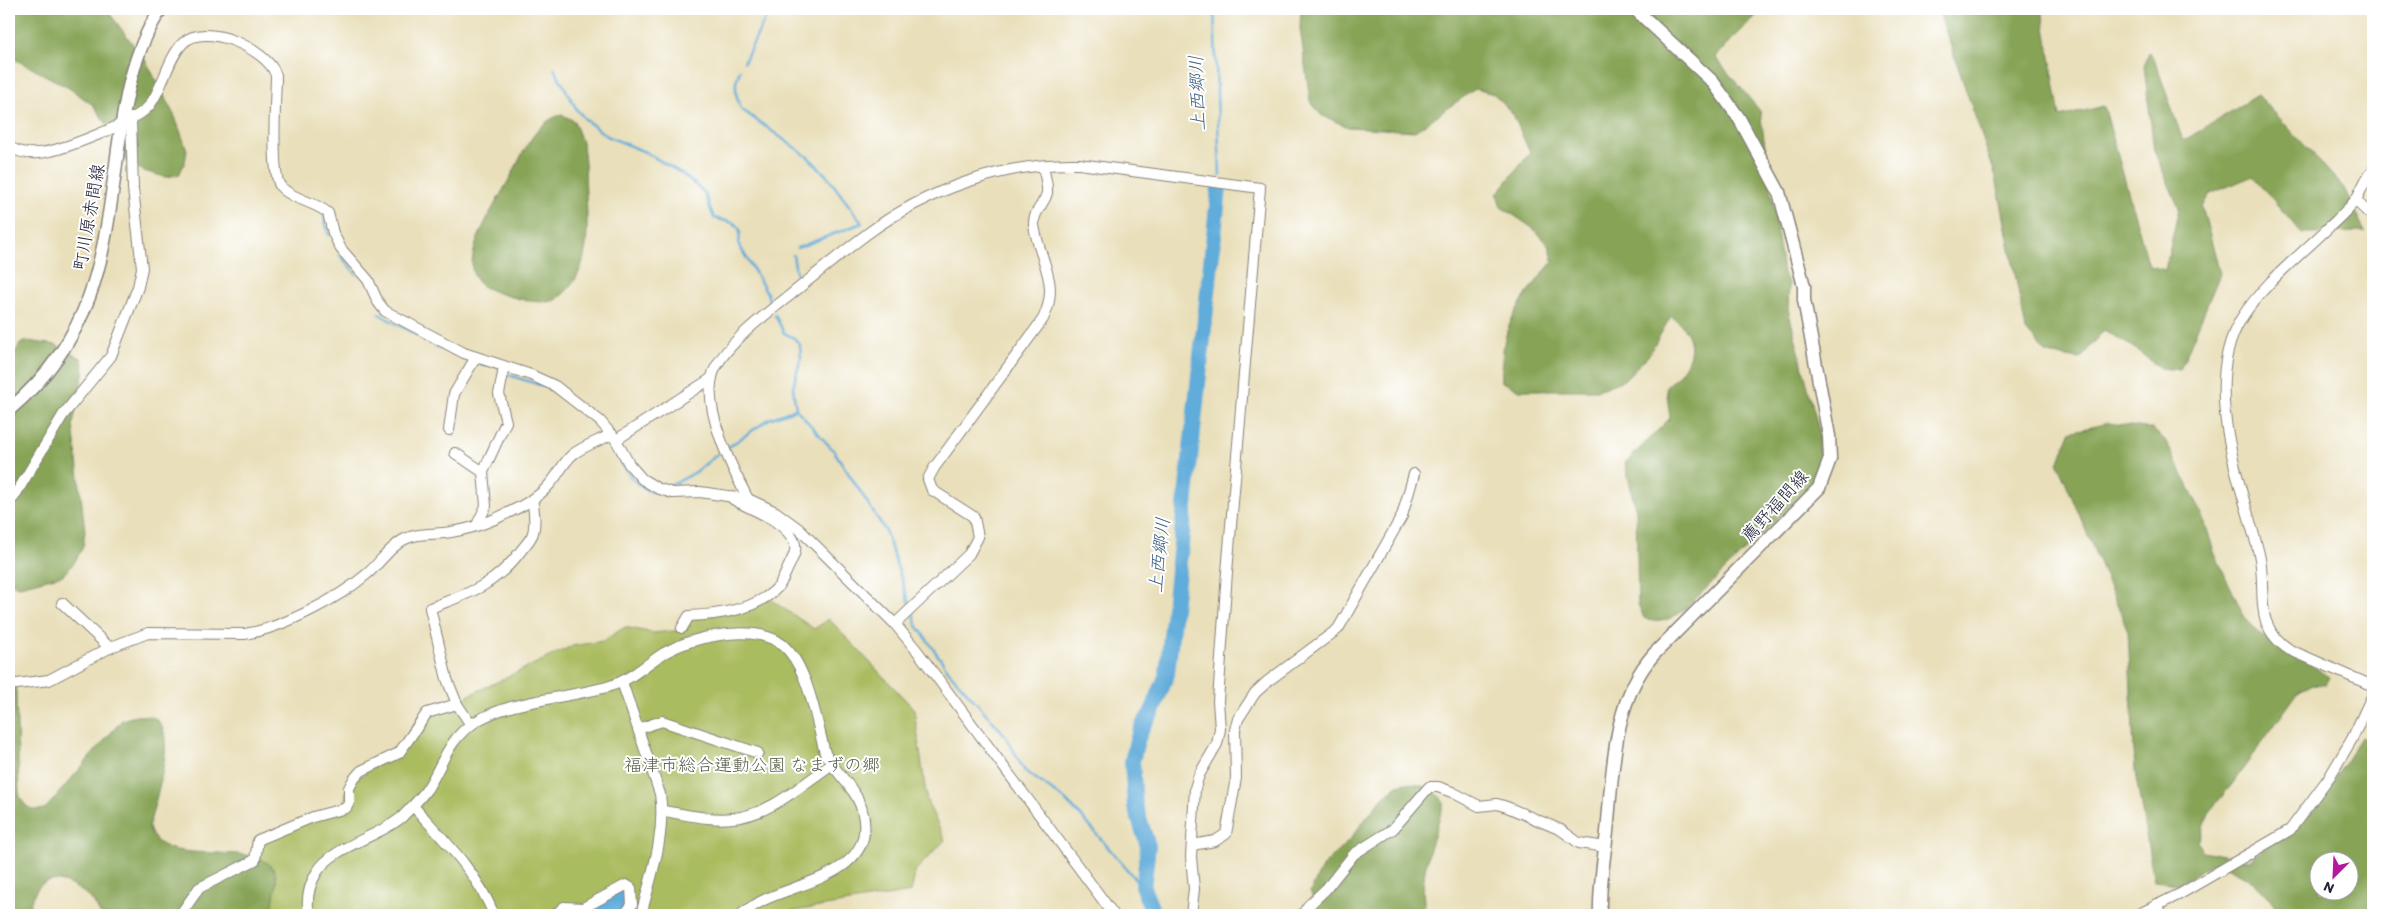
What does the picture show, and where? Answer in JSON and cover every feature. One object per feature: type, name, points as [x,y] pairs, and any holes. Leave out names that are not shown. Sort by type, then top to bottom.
[{"type":"main road","name":"町川原赤間線","points":[[9,410],[31,390],[52,366],[77,327],[88,302],[105,244],[138,55],[161,9]]},
{"type":"main road","name":"薦野福間線","points":[[1600,915],[1618,732],[1628,698],[1640,672],[1654,654],[1819,488],[1830,459],[1829,436],[1804,300],[1804,286],[1779,192],[1752,140],[1727,98],[1713,82],[1635,9]]},
{"type":"street","points":[[9,147],[22,153],[40,153],[74,144],[126,121],[148,108],[162,84],[176,52],[183,42],[192,36],[204,34],[227,39],[262,56],[276,75],[274,164],[279,186],[328,213],[333,233],[341,249],[368,280],[378,302],[385,311],[438,340],[476,357],[504,368],[530,375],[555,386],[590,412],[614,437],[629,464],[642,479],[662,490],[700,492],[748,499],[776,512],[799,529],[895,624],[1114,915]]},
{"type":"street","points":[[9,502],[14,497],[63,415],[111,356],[138,287],[142,268],[126,121]]},
{"type":"street","points":[[9,685],[49,680],[132,637],[148,632],[245,634],[257,632],[312,609],[337,596],[367,574],[397,544],[406,539],[451,532],[494,520],[532,499],[550,484],[564,463],[574,453],[614,437],[712,378],[725,355],[763,316],[872,230],[925,199],[947,189],[1010,170],[1079,164],[1260,188],[1227,572],[1218,701],[1220,729],[1213,753],[1195,788],[1192,845],[1194,889],[1191,915]]},
{"type":"street","points":[[895,624],[969,554],[978,537],[974,517],[932,490],[928,479],[934,468],[1043,319],[1048,308],[1051,289],[1034,226],[1037,209],[1046,195],[1047,188],[1042,166]]},
{"type":"street","points":[[2373,170],[2355,200],[2284,269],[2241,319],[2228,354],[2224,402],[2233,466],[2260,559],[2262,607],[2271,630],[2281,644],[2290,650],[2373,686]]},
{"type":"street","points":[[2355,200],[2373,217]]},
{"type":"street","points":[[448,430],[454,394],[476,357]]},
{"type":"street","points":[[477,525],[486,506],[483,472],[506,422],[499,394],[504,368]]},
{"type":"street","points":[[712,378],[712,396],[723,447],[748,499]]},
{"type":"street","points":[[455,452],[483,472]]},
{"type":"street","points":[[1192,845],[1215,841],[1226,834],[1236,778],[1234,730],[1238,719],[1255,694],[1268,681],[1338,629],[1402,516],[1414,474]]},
{"type":"street","points":[[682,628],[689,616],[727,613],[747,606],[773,592],[779,585],[796,553],[796,544],[784,529],[771,518],[728,496]]},
{"type":"street","points":[[472,724],[457,704],[447,679],[430,608],[469,594],[495,579],[510,566],[532,536],[535,515],[532,499]]},
{"type":"street","points":[[62,603],[110,648]]},
{"type":"street","points":[[309,915],[307,900],[311,885],[324,863],[392,824],[414,806],[427,788],[448,749],[459,735],[472,724],[498,711],[604,688],[622,682],[662,655],[689,642],[738,633],[763,635],[787,649],[801,666],[825,753],[831,765],[853,793],[862,810],[864,829],[856,853],[849,862],[832,874],[766,899],[740,915]]},
{"type":"street","points":[[622,682],[660,794],[663,811],[662,828],[641,915]]},
{"type":"street","points":[[2137,915],[2180,894],[2290,830],[2330,776],[2352,739],[2373,694]]},
{"type":"street","points":[[180,915],[199,888],[255,860],[258,840],[313,816],[346,808],[349,803],[350,788],[354,779],[361,771],[370,765],[399,753],[427,713],[457,704]]},
{"type":"street","points":[[638,729],[662,721],[758,753]]},
{"type":"street","points":[[663,811],[718,819],[744,816],[773,804],[831,765]]},
{"type":"street","points":[[1302,915],[1354,854],[1393,829],[1430,787],[1438,787],[1452,792],[1479,806],[1497,804],[1561,830],[1579,843],[1606,846]]},
{"type":"street","points":[[414,806],[461,858],[476,878],[494,915]]},
{"type":"street","points":[[555,915],[564,907],[583,912],[626,885],[631,888],[632,905],[624,915]]},
{"type":"street","points":[[2158,904],[2162,915]]},
{"type":"green space","points":[[9,9],[106,9],[146,61],[175,117],[187,150],[185,162],[179,175],[165,177],[144,171],[127,162],[108,126],[93,105],[69,88],[9,56]]},
{"type":"green space","points":[[1301,9],[1763,9],[1715,57],[1760,111],[1783,273],[1789,284],[1788,309],[1819,431],[1819,459],[1813,484],[1685,609],[1666,620],[1656,621],[1644,618],[1638,604],[1636,511],[1625,463],[1670,418],[1666,387],[1675,379],[1687,361],[1690,343],[1687,334],[1671,316],[1648,356],[1624,380],[1597,390],[1520,390],[1502,382],[1502,362],[1508,329],[1521,302],[1553,261],[1547,243],[1533,229],[1501,207],[1497,194],[1530,153],[1513,114],[1494,94],[1475,89],[1415,131],[1348,127],[1321,115],[1310,101],[1300,28]]},
{"type":"green space","points":[[1938,9],[2042,9],[2060,117],[2104,106],[2149,266],[2165,270],[2179,208],[2154,151],[2144,66],[2148,52],[2155,61],[2183,141],[2258,95],[2344,188],[2365,232],[2301,233],[2253,176],[2210,194],[2202,206],[2220,274],[2180,370],[2160,368],[2134,348],[2104,330],[2080,359],[2047,354],[2026,330],[1996,177]]},
{"type":"green space","points":[[563,115],[574,121],[584,153],[587,238],[582,265],[568,289],[557,299],[551,301],[541,302],[519,299],[487,289],[477,281],[472,265],[473,254],[481,231],[531,139],[545,123]]},
{"type":"green space","points":[[28,341],[56,345],[81,358],[84,370],[73,424],[85,531],[83,547],[74,563],[63,575],[20,586],[9,584],[9,363],[20,344]]},
{"type":"green space","points":[[2108,423],[2152,429],[2165,440],[2202,513],[2214,552],[2245,618],[2261,635],[2330,677],[2326,685],[2313,684],[2299,691],[2233,783],[2209,812],[2198,842],[2203,851],[2249,860],[2316,809],[2361,737],[2373,743],[2373,915],[2281,915],[2266,895],[2253,882],[2215,862],[2179,884],[2154,881],[2135,772],[2128,631],[2058,464],[2070,432]]},
{"type":"green space","name":"福津市総合運動公園 なまずの郷","points":[[770,599],[814,629],[829,619],[914,709],[927,801],[945,840],[916,870],[911,892],[770,915],[251,915],[254,838],[344,805],[347,786],[399,749],[421,713],[429,708],[459,700],[572,646],[603,641],[625,627],[653,633],[684,630],[690,620]]},
{"type":"green space","points":[[9,662],[16,691],[19,792],[22,801],[28,807],[37,810],[46,808],[122,720],[145,716],[158,721],[164,734],[165,752],[149,828],[157,841],[170,848],[188,852],[247,855],[263,860],[276,874],[273,915],[101,915],[92,901],[81,891],[61,881],[48,881],[36,890],[27,915],[9,915]]},
{"type":"green space","points":[[1405,783],[1427,788],[1437,794],[1444,802],[1425,872],[1423,887],[1427,915],[1321,915],[1310,892],[1323,866],[1349,840],[1383,797],[1398,785]]},
{"type":"water","points":[[627,889],[628,902],[619,915],[606,915],[604,913],[598,915],[591,910],[593,906]]},
{"type":"waterway","points":[[744,62],[770,9]]},
{"type":"waterway","name":"上西郷川","points":[[1214,9],[1220,176]]},
{"type":"waterway","points":[[554,68],[577,110],[587,121],[607,136],[645,152],[681,173],[704,192],[714,218],[734,223],[740,230],[739,245],[767,293],[770,303],[798,283],[793,255]]},
{"type":"waterway","points":[[740,70],[736,82],[736,94],[741,109],[808,157],[827,176],[862,223],[797,248]]},
{"type":"waterway","name":"上西郷川","points":[[1154,915],[1143,888],[1148,846],[1135,806],[1132,761],[1143,725],[1152,712],[1167,674],[1219,188]]},
{"type":"waterway","points":[[324,218],[329,235]]},
{"type":"waterway","points":[[340,255],[356,274]]},
{"type":"waterway","points":[[379,314],[436,346],[469,360]]},
{"type":"waterway","points":[[775,315],[784,333],[794,338],[800,345],[801,358],[793,387],[796,409],[834,451],[885,530],[909,602]]},
{"type":"waterway","points":[[478,363],[486,366]]},
{"type":"waterway","points":[[506,374],[543,386]]},
{"type":"waterway","points":[[551,389],[560,396]]},
{"type":"waterway","points":[[727,448],[769,419],[796,409]]},
{"type":"waterway","points":[[594,422],[602,432],[597,436]]},
{"type":"waterway","points":[[611,443],[623,466],[635,481],[641,487],[657,492]]},
{"type":"waterway","points":[[666,488],[696,472],[720,452]]},
{"type":"waterway","points":[[546,482],[563,458]]},
{"type":"waterway","points":[[914,615],[916,624],[951,674],[1006,736],[1024,770],[1064,799],[1082,817],[1143,888]]}]
